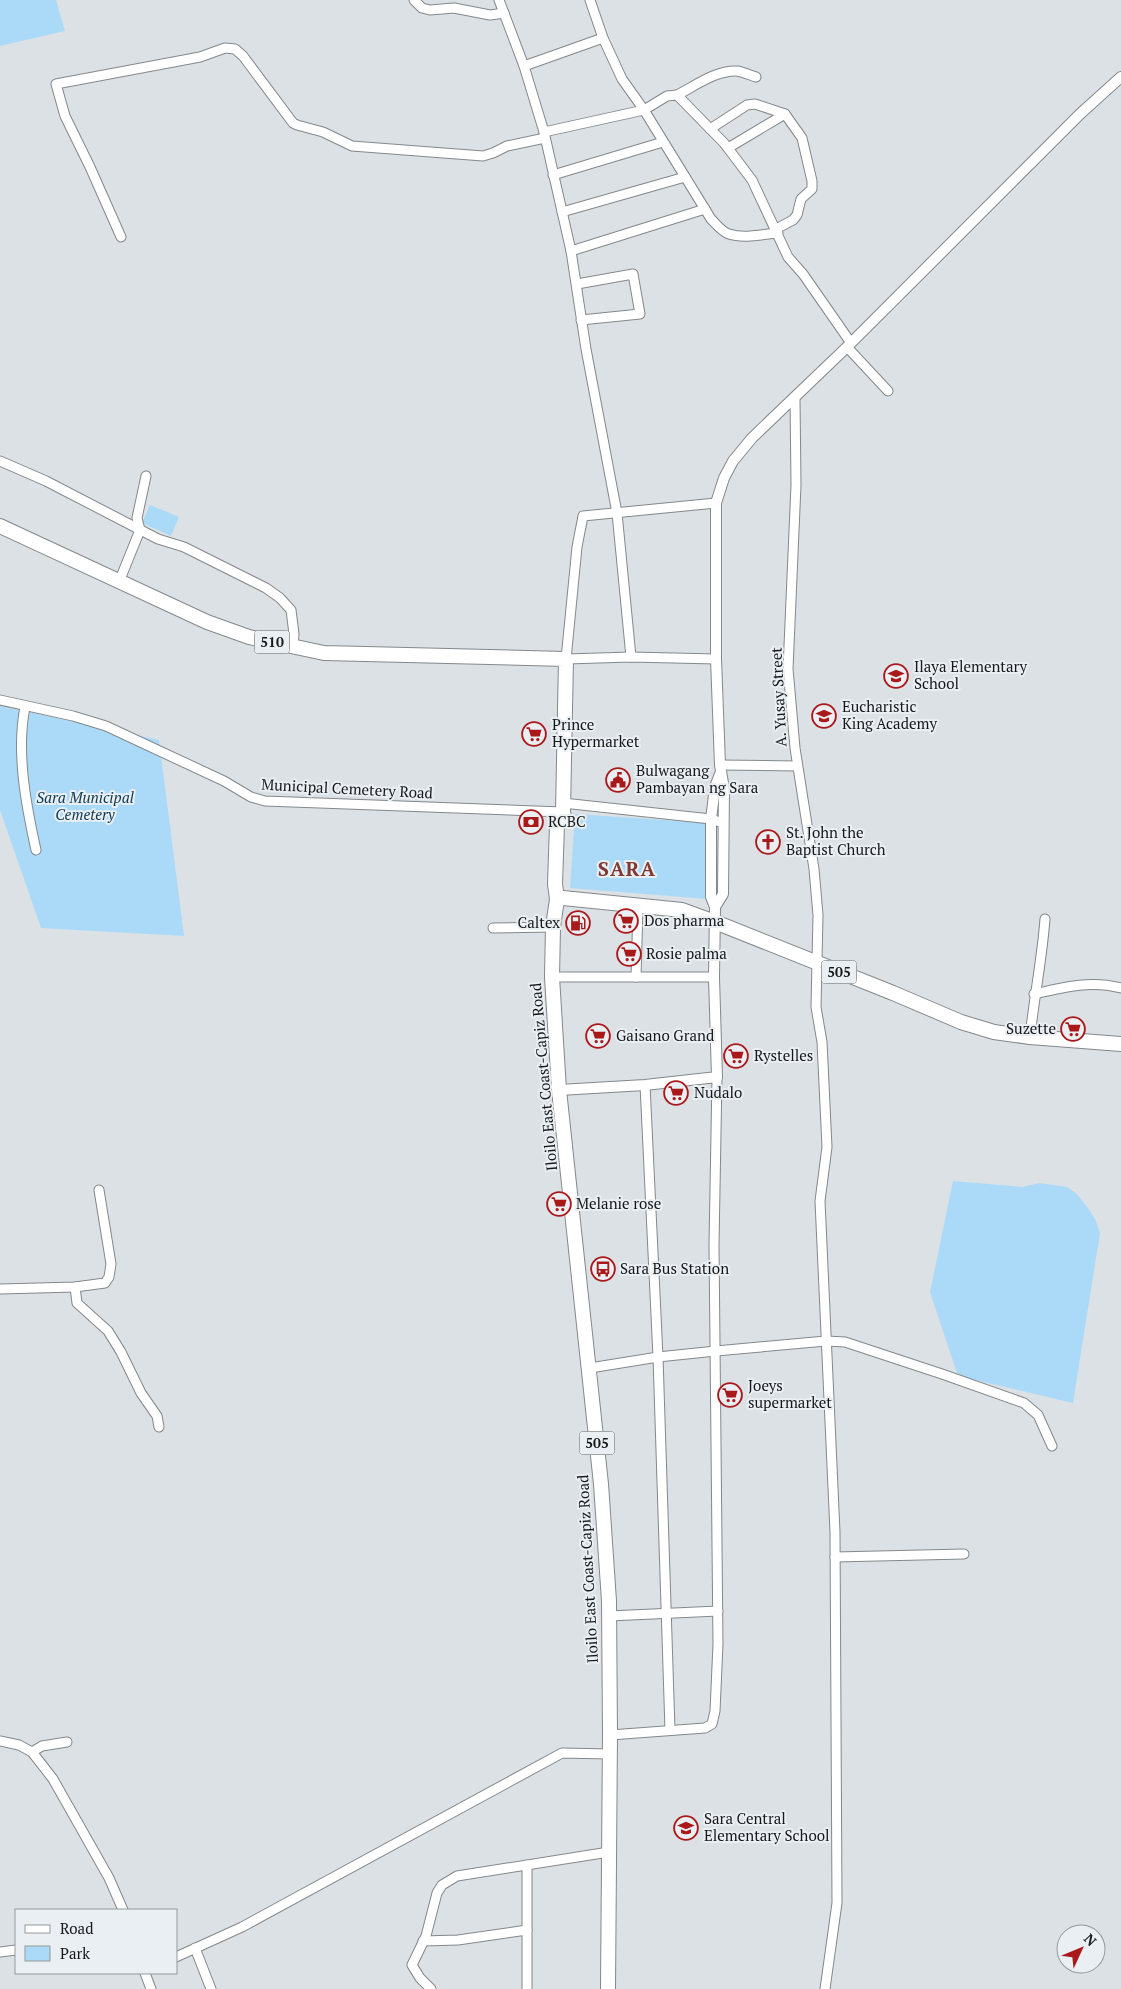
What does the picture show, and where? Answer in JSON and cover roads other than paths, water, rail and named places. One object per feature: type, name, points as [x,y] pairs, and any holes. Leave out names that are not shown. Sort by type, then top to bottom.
[{"type":"main road","name":"510","points":[[0,526],[207,622],[249,637],[324,653],[566,659]]},
{"type":"main road","name":"Iloilo East Coast-Capiz Road","points":[[566,659],[563,807],[558,824],[555,884],[560,899],[554,927],[552,976],[559,1090],[601,1484],[609,1616],[608,1989]]},
{"type":"main road","name":"505","points":[[560,899],[682,910],[961,1022],[994,1032],[1030,1037],[1121,1044]]},
{"type":"street","points":[[414,0],[422,8],[430,10],[454,8],[490,15],[504,14]]},
{"type":"street","points":[[499,0],[524,66],[545,135],[571,251],[617,513],[631,657]]},
{"type":"street","points":[[590,0],[603,38],[622,79],[644,110],[710,219],[720,229],[730,234],[747,236],[777,231],[793,220],[798,215],[801,200],[812,189],[812,181],[802,138],[785,114],[755,104],[747,105],[710,130]]},
{"type":"street","points":[[524,66],[603,38]]},
{"type":"street","points":[[120,237],[90,167],[65,116],[56,84],[200,57],[225,48],[235,49],[243,56],[293,123],[323,132],[352,146],[483,156],[507,146],[545,135],[644,110],[667,96],[677,95],[719,74],[739,71],[756,77]]},
{"type":"street","points":[[715,907],[723,894],[722,822],[724,789],[720,769],[716,659],[716,504],[724,478],[740,452],[1080,114],[1121,77]]},
{"type":"street","points":[[677,95],[728,148],[752,180],[788,257],[803,274],[849,345],[888,391]]},
{"type":"street","points":[[728,148],[785,114]]},
{"type":"street","points":[[553,175],[663,142]]},
{"type":"street","points":[[562,212],[685,177]]},
{"type":"street","points":[[571,251],[705,209]]},
{"type":"street","points":[[577,284],[633,274],[640,314],[582,320]]},
{"type":"street","name":"A. Yusay Street","points":[[795,399],[796,485],[788,669],[798,766],[814,869],[818,915],[816,1007],[822,1042],[827,1147],[820,1201],[836,1557],[837,1903],[825,1989]]},
{"type":"street","points":[[0,461],[46,481],[140,530],[184,547],[266,588],[280,598],[290,610],[294,634],[293,647]]},
{"type":"street","points":[[119,582],[140,530],[137,518],[146,476]]},
{"type":"street","points":[[716,504],[583,516],[566,659],[631,657],[716,659]]},
{"type":"street","name":"Municipal Cemetery Road","points":[[0,700],[73,716],[106,726],[224,781],[251,797],[265,801],[563,807],[711,819],[722,822]]},
{"type":"street","points":[[25,706],[22,721],[23,781],[36,850]]},
{"type":"street","points":[[720,769],[798,766]]},
{"type":"street","points":[[610,1735],[705,1728],[712,1724],[715,1711],[718,1644],[714,1245],[717,1078],[714,977],[715,907],[711,897],[711,819],[715,786],[720,769]]},
{"type":"street","points":[[636,977],[638,906]]},
{"type":"street","points":[[1030,1037],[1045,919]]},
{"type":"street","points":[[493,928],[554,927]]},
{"type":"street","points":[[552,976],[714,977]]},
{"type":"street","points":[[1034,994],[1073,985],[1093,983],[1121,988]]},
{"type":"street","points":[[559,1090],[645,1085],[717,1078]]},
{"type":"street","points":[[645,1085],[658,1357],[670,1730]]},
{"type":"street","points":[[0,1289],[75,1287],[105,1284],[109,1276],[111,1264],[99,1190]]},
{"type":"street","points":[[75,1287],[77,1303],[108,1331],[121,1352],[141,1393],[157,1416],[159,1427]]},
{"type":"street","points":[[590,1368],[658,1357],[716,1351],[826,1341],[845,1342],[1024,1403],[1038,1415],[1052,1446]]},
{"type":"street","points":[[836,1557],[964,1554]]},
{"type":"street","points":[[609,1616],[718,1611]]},
{"type":"street","points":[[0,1742],[19,1746],[32,1752],[53,1779],[109,1878],[123,1909]]},
{"type":"street","points":[[32,1752],[42,1746],[67,1742]]},
{"type":"street","points":[[178,1956],[242,1926],[562,1753],[610,1754]]},
{"type":"street","points":[[431,1989],[420,1978],[412,1965],[424,1941],[437,1893],[442,1884],[457,1876],[609,1852]]},
{"type":"street","points":[[527,1865],[527,1989]]},
{"type":"street","points":[[424,1941],[458,1940],[527,1930]]},
{"type":"street","points":[[196,1948],[211,1989]]},
{"type":"street","points":[[0,1952],[15,1950]]},
{"type":"street","points":[[146,1974],[152,1989]]},
{"type":"place","name":"Ilaya Elementary School","points":[[896,676]]},
{"type":"place","name":"Eucharistic King Academy","points":[[824,716]]},
{"type":"place","name":"Prince Hypermarket","points":[[534,734]]},
{"type":"place","name":"Bulwagang Pambayan ng Sara","points":[[618,780]]},
{"type":"place","name":"RCBC","points":[[531,822]]},
{"type":"place","name":"St. John the Baptist Church","points":[[768,842]]},
{"type":"place","name":"Dos pharma","points":[[626,921]]},
{"type":"place","name":"Caltex","points":[[578,923]]},
{"type":"place","name":"Rosie palma","points":[[629,954]]},
{"type":"place","name":"Suzette","points":[[1073,1029]]},
{"type":"place","name":"Gaisano Grand","points":[[598,1036]]},
{"type":"place","name":"Rystelles","points":[[736,1056]]},
{"type":"place","name":"Nudalo","points":[[676,1093]]},
{"type":"place","name":"Melanie rose","points":[[559,1204]]},
{"type":"place","name":"Sara Bus Station","points":[[603,1269]]},
{"type":"place","name":"Joeys supermarket","points":[[730,1395]]},
{"type":"place","name":"Sara Central Elementary School","points":[[686,1828]]},
{"type":"district","name":"SARA","points":[[627,869]]},
{"type":"park label","name":"Sara Municipal Cemetery","points":[[85,806]]}]
